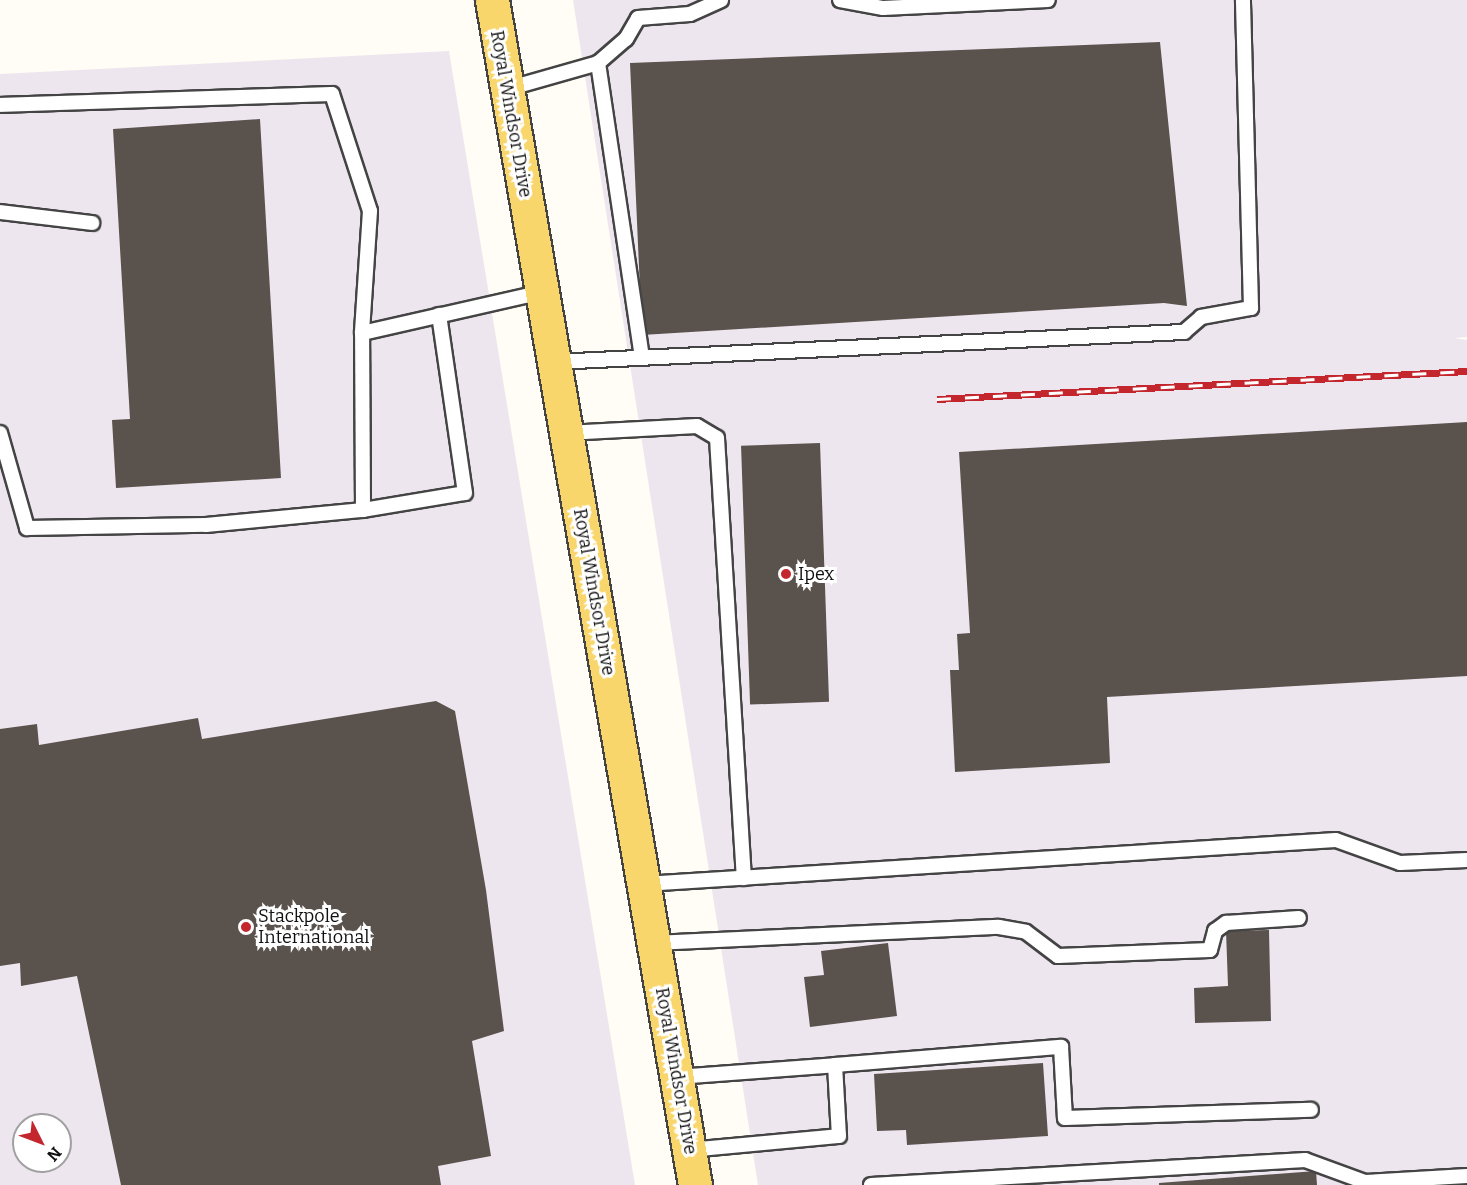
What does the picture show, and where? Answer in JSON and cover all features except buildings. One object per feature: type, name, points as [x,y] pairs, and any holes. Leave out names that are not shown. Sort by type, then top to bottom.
[{"type":"main road","name":"Royal Windsor Drive","points":[[492,0],[695,1185]]},
{"type":"lane","points":[[507,89],[598,63],[626,39],[638,18],[690,14],[722,0]]},
{"type":"lane","points":[[840,0],[883,8],[1048,0]]},
{"type":"lane","points":[[554,362],[1184,332],[1201,317],[1251,308],[1244,0]]},
{"type":"lane","points":[[598,63],[642,357]]},
{"type":"lane","points":[[0,105],[332,94],[370,211],[362,333],[363,510]]},
{"type":"lane","points":[[0,212],[92,224]]},
{"type":"lane","points":[[362,333],[542,292]]},
{"type":"lane","points":[[1,440],[27,528],[206,525],[363,510],[465,493],[439,315]]},
{"type":"lane","points":[[566,433],[697,426],[717,438],[744,878]]},
{"type":"lane","points":[[644,884],[1336,840],[1400,863],[1467,860]]},
{"type":"lane","points":[[654,943],[999,927],[1026,932],[1058,956],[1093,955],[1210,950],[1215,931],[1226,923],[1299,918]]},
{"type":"lane","points":[[677,1077],[1061,1047],[1065,1118],[1311,1110]]},
{"type":"lane","points":[[688,1150],[839,1136],[835,1065]]},
{"type":"lane","points":[[871,1185],[1305,1160],[1365,1182],[1467,1176]]},
{"type":"shaded area","points":[[573,0],[1467,0],[1467,337],[1454,338],[1467,340],[1467,1185],[758,1185]]},
{"type":"shaded area","points":[[449,51],[635,1185],[0,1185],[0,74]]},
{"type":"railway","points":[[937,399],[1467,371]]},
{"type":"place","name":"Ipex","points":[[786,574]]},
{"type":"place","name":"Stackpole International","points":[[246,927]]}]
